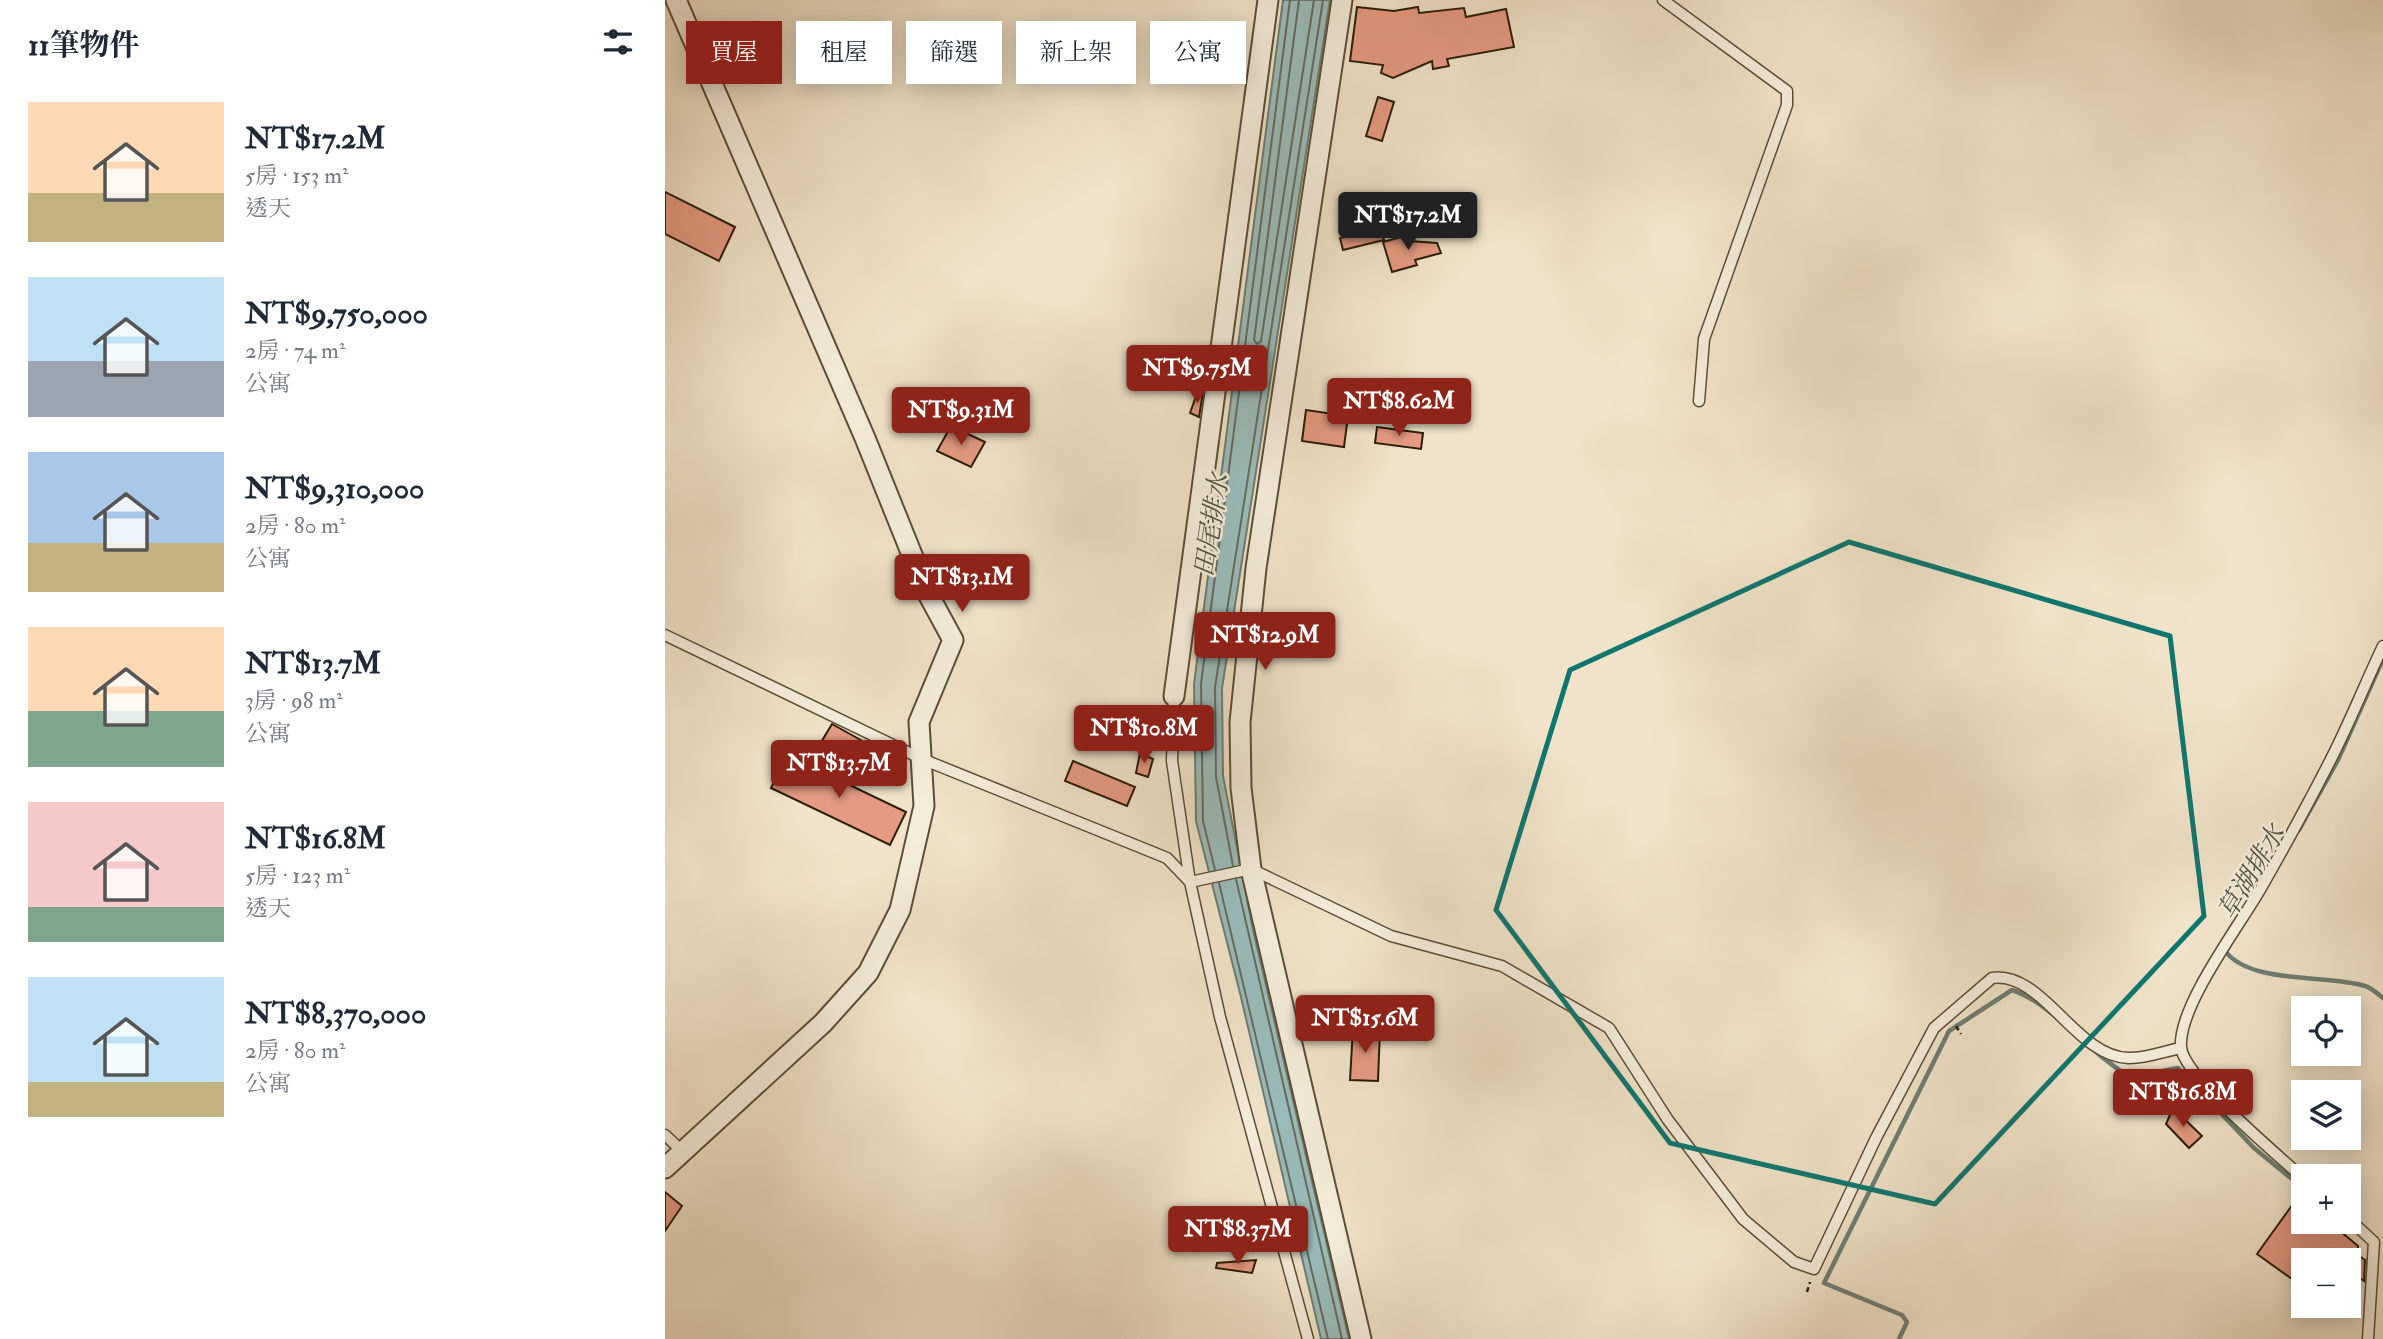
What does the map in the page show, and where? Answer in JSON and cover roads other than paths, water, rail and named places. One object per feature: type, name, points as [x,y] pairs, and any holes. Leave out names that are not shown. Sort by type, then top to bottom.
[{"type":"street","points":[[665,1168],[823,1023],[868,973],[900,910],[925,806],[919,722],[953,640],[927,592],[865,438],[676,0]]},
{"type":"street","points":[[1174,696],[1268,0]]},
{"type":"street","points":[[1342,0],[1255,581],[1240,722],[1241,788],[1251,869],[1361,1339]]},
{"type":"lane","points":[[1663,0],[1787,91],[1787,105],[1705,339],[1699,401]]},
{"type":"lane","points":[[665,635],[922,759],[1167,858],[1190,882]]},
{"type":"lane","points":[[2291,1167],[2219,1100],[2187,1063],[2181,1048],[2184,1024],[2192,1002],[2261,888],[2330,760],[2383,646]]},
{"type":"lane","points":[[1174,696],[1172,761],[1190,882],[1220,1017],[1308,1339]]},
{"type":"lane","points":[[1190,882],[1251,869],[1391,936],[1502,966],[1609,1028],[1668,1119],[1743,1219],[1794,1262],[1814,1269],[1876,1138],[1934,1028],[1993,978],[2013,979],[2100,1051],[2127,1058],[2181,1048]]},
{"type":"lane","points":[[665,1135],[682,1151]]},
{"type":"lane","points":[[2361,1230],[2374,1242],[2368,1339]]},
{"type":"water","points":[[1283,0],[1330,0],[1222,688],[1223,776],[1253,930],[1349,1339],[1321,1339],[1240,993],[1196,821],[1194,684]]},
{"type":"waterway","name":"草湖排水","points":[[2299,830],[2338,760],[2383,659]]},
{"type":"waterway","name":"草湖排水","points":[[2225,951],[2237,962],[2253,969],[2291,977],[2349,982],[2368,987],[2383,998]]},
{"type":"waterway","points":[[1899,1339],[1907,1322],[1902,1315],[1824,1283],[1949,1031],[2012,990],[2042,1006],[2100,1056],[2130,1077],[2178,1068],[2254,1148],[2291,1178]]},
{"type":"water label","name":"田尾排水","points":[[1211,525]]}]
